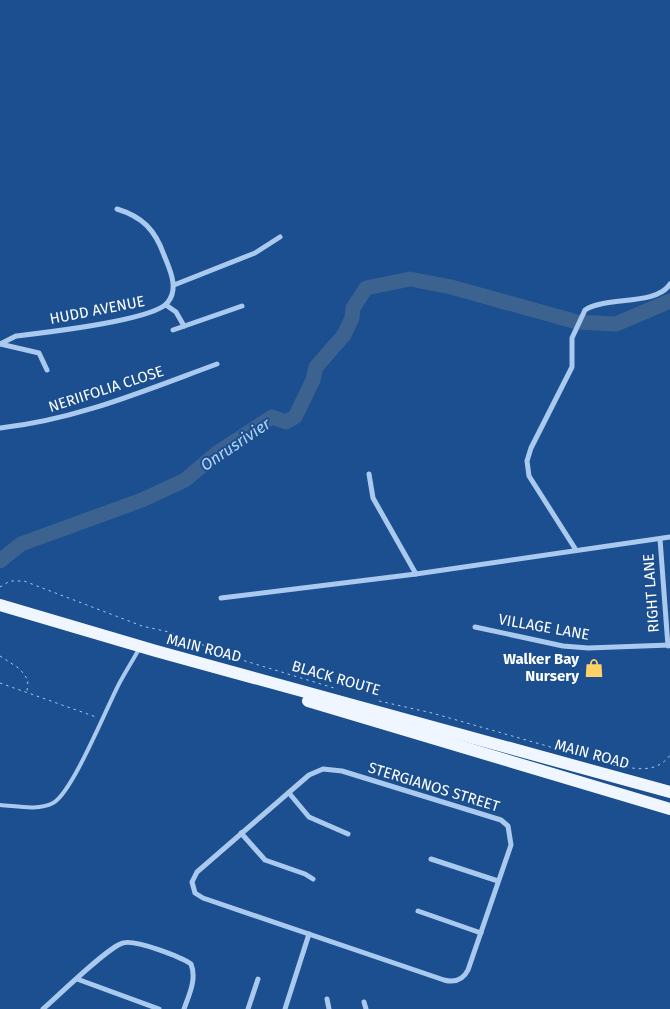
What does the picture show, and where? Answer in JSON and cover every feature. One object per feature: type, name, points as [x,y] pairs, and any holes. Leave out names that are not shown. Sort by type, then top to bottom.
[{"type":"main road","points":[[0,605],[156,651]]},
{"type":"main road","name":"MAIN ROAD","points":[[156,651],[670,792]]},
{"type":"main road","name":"MAIN ROAD","points":[[156,651],[172,661],[197,669],[670,809]]},
{"type":"street","points":[[117,209],[132,214],[150,228],[163,251],[174,285],[255,253],[280,237]]},
{"type":"street","points":[[576,550],[529,476],[526,467],[531,448],[572,367],[572,338],[585,310],[594,305],[655,294],[664,291],[670,284]]},
{"type":"street","name":"HUDD AVENUE","points":[[0,344],[16,336],[138,316],[166,305],[171,297],[174,285]]},
{"type":"street","points":[[166,305],[176,312],[184,326]]},
{"type":"street","points":[[173,330],[242,306]]},
{"type":"street","points":[[0,344],[39,354],[47,370]]},
{"type":"street","name":"NERIIFOLIA CLOSE","points":[[0,428],[30,425],[88,410],[217,364]]},
{"type":"street","points":[[369,474],[373,498],[416,574]]},
{"type":"street","points":[[221,598],[416,574],[670,537]]},
{"type":"street","name":"RIGHT LANE","points":[[660,539],[669,646]]},
{"type":"street","name":"VILLAGE LANE","points":[[475,627],[563,646],[588,648],[669,646]]},
{"type":"street","name":"STERGIANOS STREET","points":[[323,769],[336,769],[501,820],[508,826],[511,842],[466,974],[453,981],[203,898],[195,893],[192,885],[194,874],[289,793],[314,772],[323,769]]},
{"type":"street","points":[[289,793],[309,817],[341,829],[348,834]]},
{"type":"street","points":[[241,834],[265,860],[305,874],[313,879]]},
{"type":"street","points":[[431,859],[498,882]]},
{"type":"street","points":[[418,911],[481,933]]},
{"type":"street","points":[[285,1009],[310,934]]},
{"type":"street","points":[[43,1009],[119,944],[130,942],[192,964],[193,983],[184,1009]]},
{"type":"street","points":[[248,1009],[258,979]]},
{"type":"street","points":[[76,980],[158,1009]]},
{"type":"street","points":[[327,999],[329,1009]]},
{"type":"street","points":[[364,1002],[366,1009]]},
{"type":"lane","points":[[0,805],[34,807],[54,802],[62,795],[141,647]]},
{"type":"path","name":"BLACK ROUTE","points":[[0,587],[10,581],[24,581],[142,626],[169,632],[242,660],[334,688]]},
{"type":"path","points":[[0,656],[20,669],[28,680],[27,693]]},
{"type":"path","points":[[0,683],[101,719]]},
{"type":"path","name":"BLACK ROUTE","points":[[376,700],[432,713],[558,750]]},
{"type":"path","points":[[606,764],[640,770],[658,766],[670,755]]},
{"type":"waterway","name":"Onrusrivier","points":[[0,561],[21,544],[142,500],[185,480],[217,453],[272,417],[286,422],[295,417],[313,380],[316,367],[344,335],[352,318],[353,308],[366,288],[410,279],[451,287],[577,322],[616,324],[670,301]]},
{"type":"place","name":"Walker Bay Nursery","points":[[594,668]]}]
